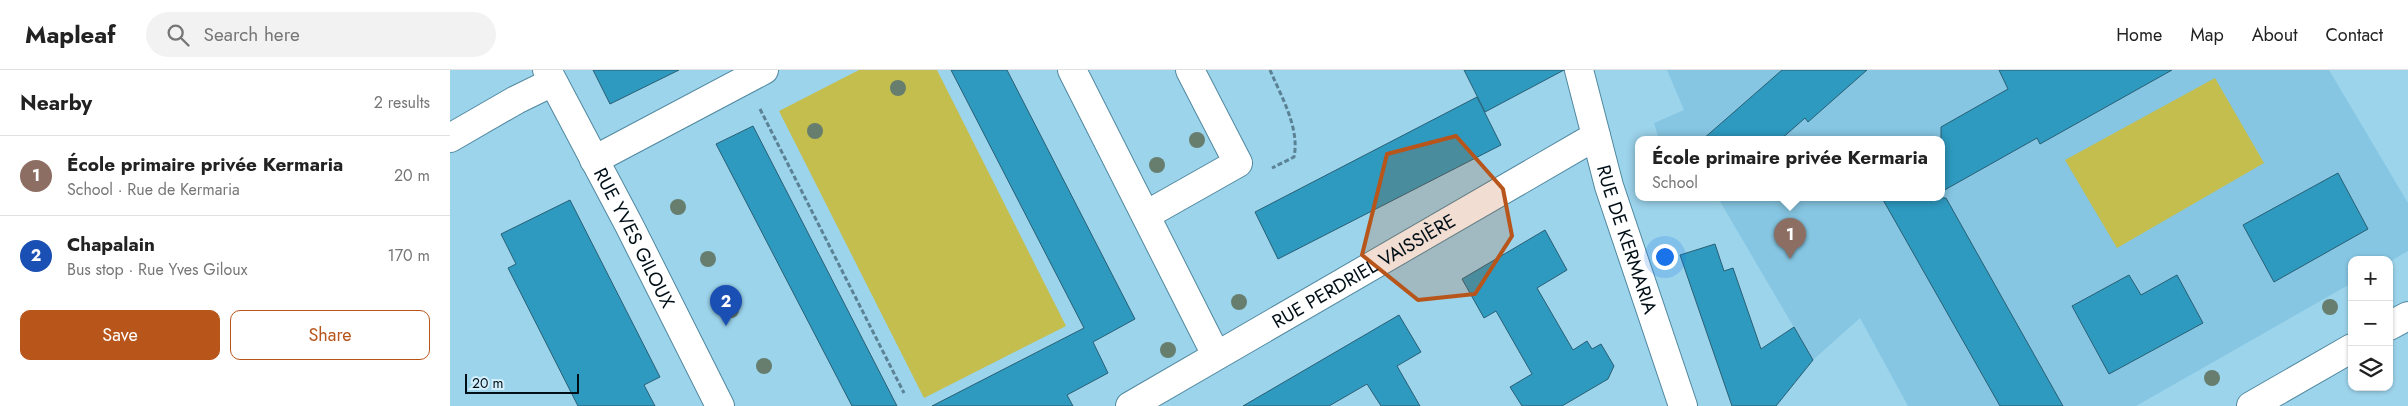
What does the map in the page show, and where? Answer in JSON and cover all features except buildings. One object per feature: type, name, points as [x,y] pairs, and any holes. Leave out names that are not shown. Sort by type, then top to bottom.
[{"type":"street","points":[[1072,70],[1216,355]]},
{"type":"street","points":[[1146,215],[1238,163],[1190,70]]},
{"type":"street","name":"RUE DE KERMARIA","points":[[1579,70],[1609,186],[1674,402]]},
{"type":"street","points":[[594,160],[755,75]]},
{"type":"street","points":[[450,138],[516,100],[550,76]]},
{"type":"street","name":"RUE YVES GILOUX","points":[[550,76],[629,225],[720,406]]},
{"type":"street","name":"RUE PERDRIEL VAISSIÈRE","points":[[1130,406],[1596,136]]},
{"type":"street","points":[[2393,324],[2408,316]]},
{"type":"street","points":[[2251,406],[2348,350]]},
{"type":"path","points":[[1238,163],[1259,175],[1294,157],[1297,143],[1270,70]]},
{"type":"path","points":[[755,75],[904,393]]},
{"type":"highlighted area","points":[[1456,136],[1503,189],[1512,236],[1475,294],[1418,300],[1362,255],[1387,154]]},
{"type":"shaded area","points":[[859,70],[937,70],[1066,326],[924,398],[779,111]]},
{"type":"shaded area","points":[[1667,70],[2329,70],[2408,203],[2408,251],[2393,260],[2393,256],[2348,256],[2348,285],[2136,406],[1908,406],[1860,318],[1813,360],[1720,201],[1945,201],[1945,136],[1658,136],[1654,123],[1684,110]]},
{"type":"shaded area","points":[[2215,78],[2264,163],[2117,248],[2065,160]]},
{"type":"place","name":"École primaire privée Kermaria","points":[[1790,259]]},
{"type":"place","name":"Chapalain","points":[[726,326]]}]
